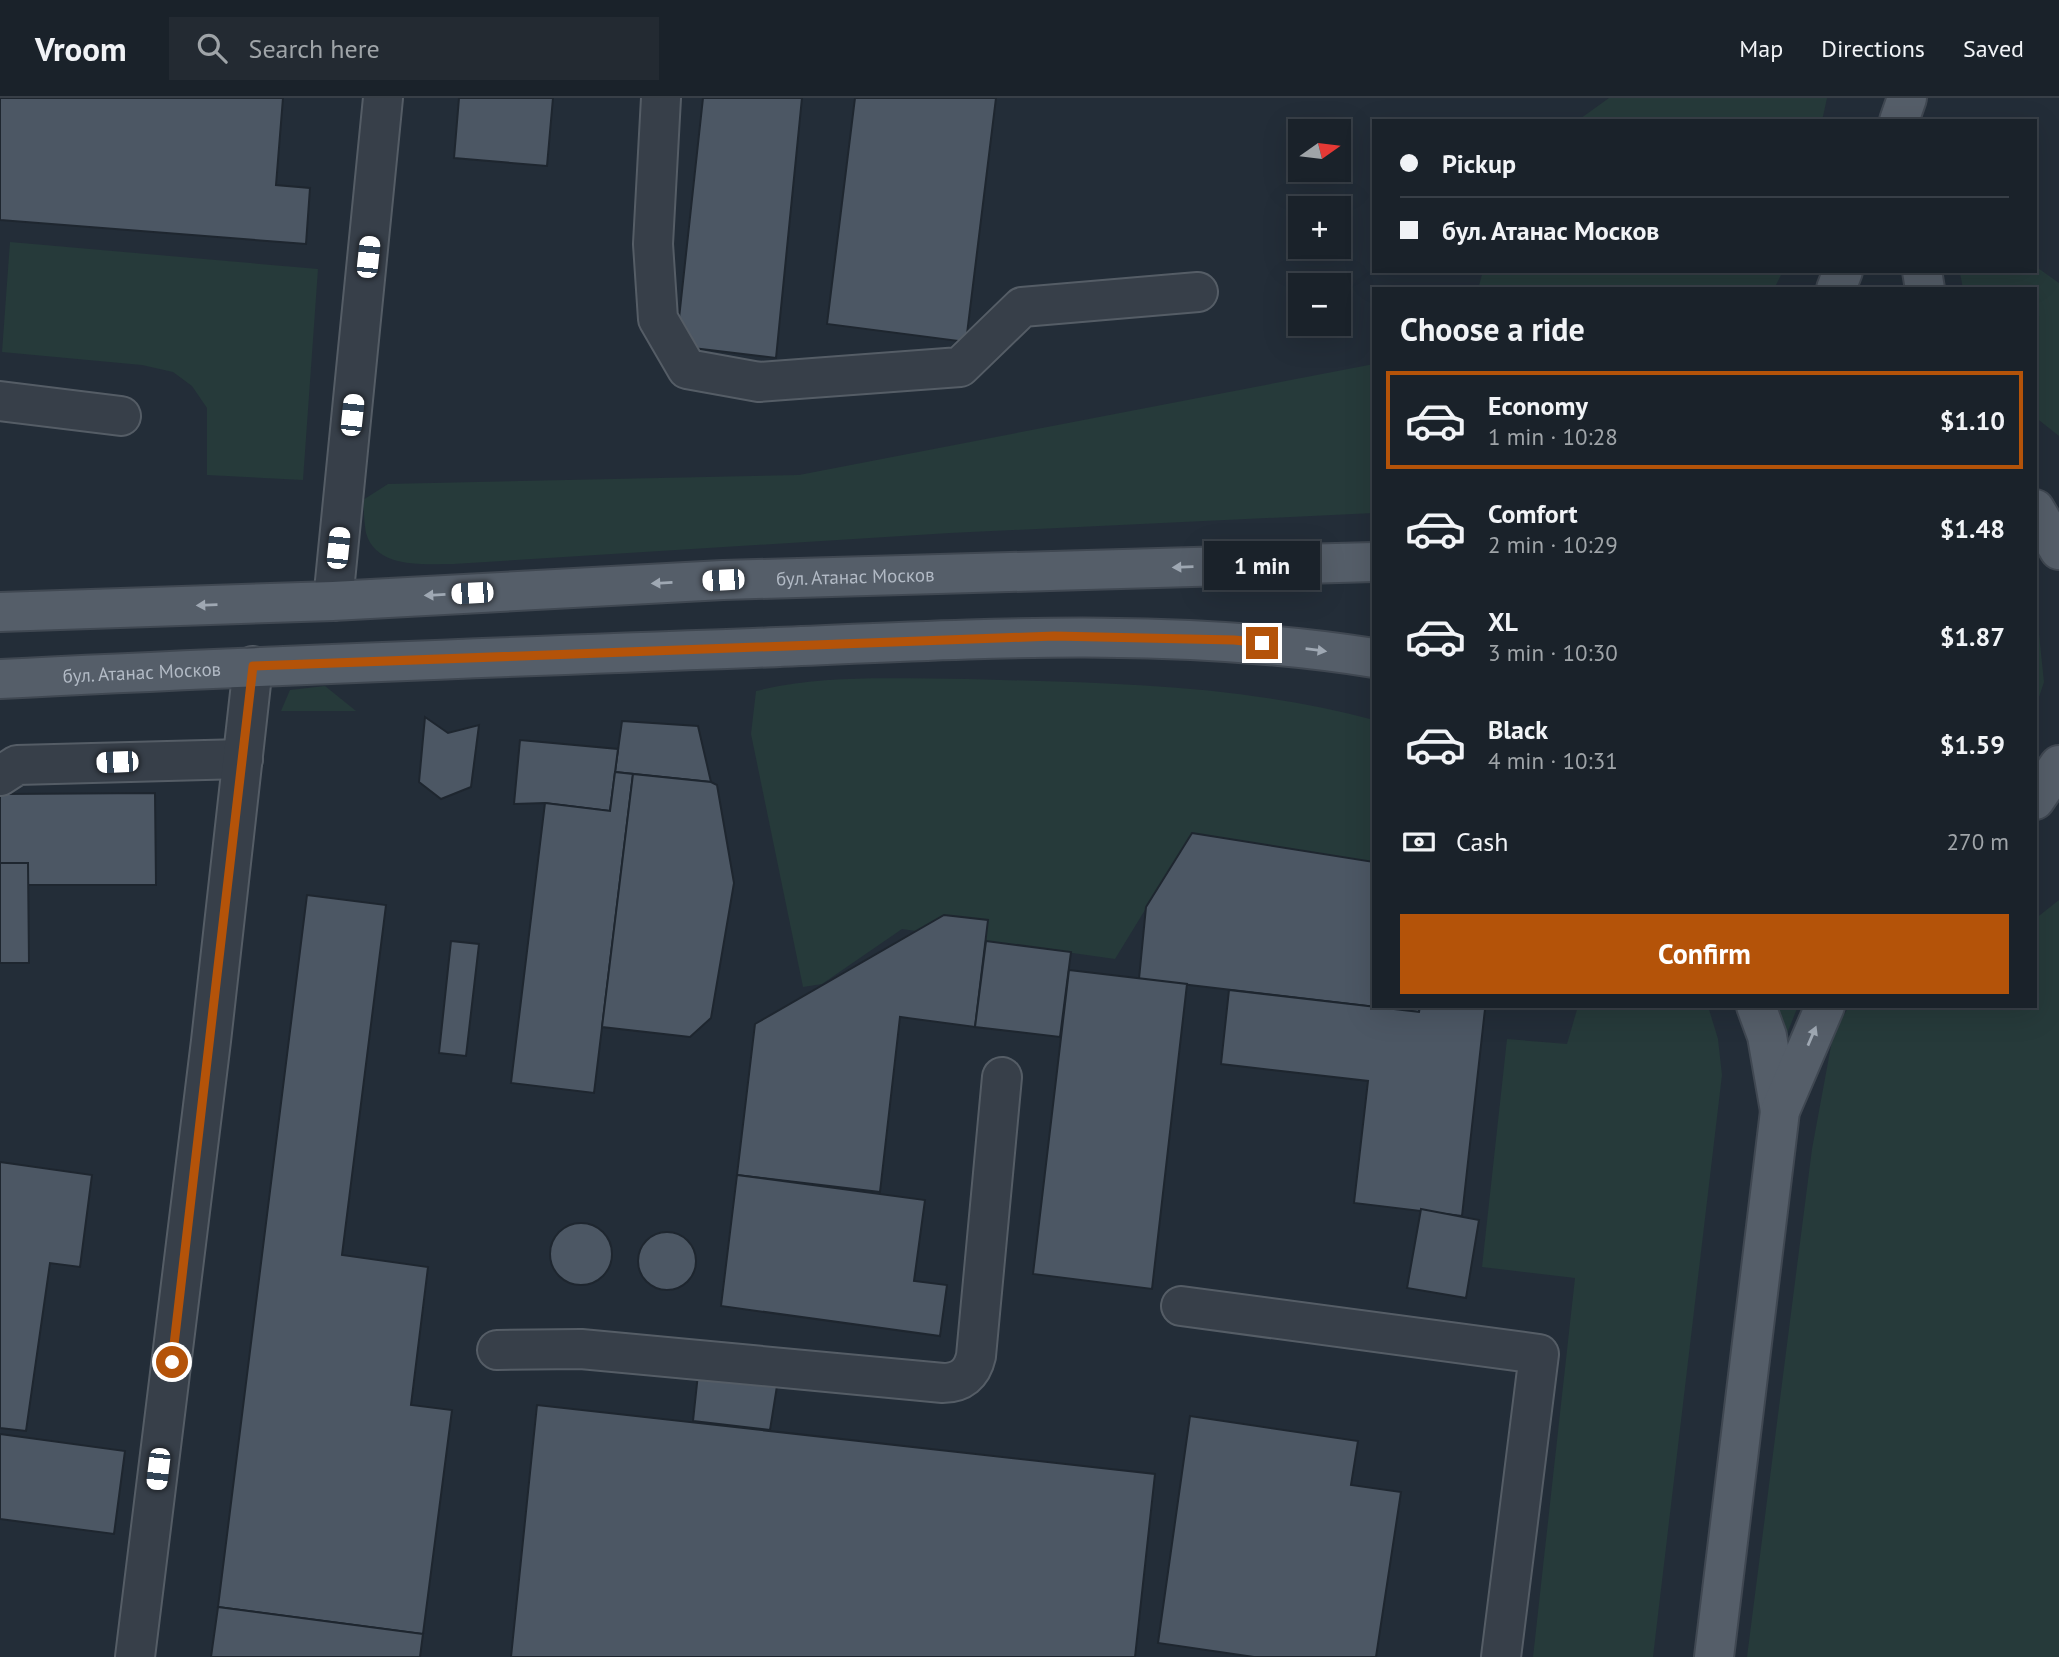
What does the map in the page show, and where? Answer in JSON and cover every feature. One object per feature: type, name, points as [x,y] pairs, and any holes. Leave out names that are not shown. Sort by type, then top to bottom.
[{"type":"main road","points":[[1900,119],[1907,98]]},
{"type":"main road","points":[[1917,119],[1919,98]]},
{"type":"main road","name":"бул. Атанас Москов","points":[[0,612],[333,601],[723,580],[1372,562]]},
{"type":"main road","points":[[313,664],[284,649],[275,632],[285,615],[333,601]]},
{"type":"main road","name":"бул. Атанас Москов","points":[[0,679],[253,666],[1054,636],[1234,640],[1372,658]]},
{"type":"main road","points":[[2037,797],[2059,765]]},
{"type":"main road","points":[[2037,818],[2059,804]]},
{"type":"main road","points":[[1757,1008],[1767,1036],[1780,1111]]},
{"type":"main road","points":[[1714,1657],[1780,1111],[1824,1008]]},
{"type":"lane","points":[[333,601],[383,98]]},
{"type":"lane","points":[[661,98],[653,244],[658,319],[687,369],[759,382],[960,367],[1021,307],[1198,292]]},
{"type":"lane","points":[[0,401],[121,416]]},
{"type":"lane","points":[[135,1657],[253,666]]},
{"type":"lane","points":[[0,776],[17,765],[243,760]]},
{"type":"lane","points":[[496,1350],[580,1349],[943,1384],[961,1380],[969,1374],[976,1356],[1002,1077]]},
{"type":"lane","points":[[1181,1306],[1539,1354],[1501,1657]]},
{"type":"green space","points":[[1609,98],[1827,98],[1822,119],[1580,119]]},
{"type":"green space","points":[[10,242],[318,269],[303,480],[207,475],[207,408],[192,386],[173,372],[142,365],[2,352]]},
{"type":"green space","points":[[2037,267],[2059,283],[2059,436],[2037,419],[2037,287],[1963,287],[1960,273],[2037,273]]},
{"type":"green space","points":[[1482,273],[1782,273],[1775,287],[1479,287]]},
{"type":"green space","points":[[1372,364],[1372,513],[950,533],[453,564],[416,564],[391,559],[371,545],[365,529],[363,500],[388,484],[799,475]]},
{"type":"green space","points":[[2037,614],[2044,682],[2037,703]]},
{"type":"green space","points":[[888,678],[1121,684],[1223,692],[1324,708],[1372,720],[1372,862],[1192,833],[1115,959],[902,929],[822,984],[803,987],[751,734],[756,691],[808,682]]},
{"type":"green space","points":[[325,686],[356,711],[281,711],[290,690]]},
{"type":"green space","points":[[2059,900],[2059,1657],[1747,1657],[1812,1149],[1833,1035],[1848,1008],[2037,1008],[2037,917]]},
{"type":"green space","points":[[1577,1008],[1709,1008],[1718,1039],[1722,1075],[1653,1657],[1533,1657],[1575,1278],[1482,1267],[1507,1039],[1567,1044]]},
{"type":"green space","points":[[1772,1008],[1797,1008],[1783,1044]]},
{"type":"building","points":[[0,98],[283,98],[276,185],[310,188],[306,244],[0,220]]},
{"type":"building","points":[[459,98],[553,98],[547,166],[454,158]]},
{"type":"building","points":[[703,98],[802,98],[776,358],[676,346]]},
{"type":"building","points":[[855,98],[996,98],[966,342],[827,324]]},
{"type":"building","points":[[425,717],[448,733],[479,725],[471,787],[441,799],[419,782]]},
{"type":"building","points":[[622,721],[698,726],[711,782],[615,772]]},
{"type":"building","points":[[520,740],[618,749],[610,811],[545,803],[514,804]]},
{"type":"building","points":[[615,772],[633,774],[594,1093],[511,1083],[545,803],[610,811]]},
{"type":"building","points":[[633,774],[711,782],[717,785],[734,883],[711,1018],[690,1037],[602,1027]]},
{"type":"building","points":[[155,793],[156,885],[28,885],[28,863],[0,863],[0,794]]},
{"type":"building","points":[[1192,833],[1372,862],[1372,1006],[1139,979],[1146,907]]},
{"type":"building","points":[[0,863],[28,863],[29,963],[0,963]]},
{"type":"building","points":[[307,895],[386,905],[342,1255],[428,1267],[411,1405],[452,1410],[423,1634],[218,1607]]},
{"type":"building","points":[[944,915],[988,920],[975,1027],[900,1017],[880,1192],[737,1175],[755,1024]]},
{"type":"building","points":[[451,941],[479,944],[466,1056],[439,1053]]},
{"type":"building","points":[[986,941],[1071,952],[1060,1037],[975,1027]]},
{"type":"building","points":[[1069,970],[1187,984],[1152,1289],[1033,1274]]},
{"type":"building","points":[[1229,990],[1419,1012],[1420,1008],[1485,1009],[1462,1216],[1354,1203],[1368,1081],[1221,1064]]},
{"type":"building","points":[[1385,1008],[1420,1008],[1419,1012]]},
{"type":"building","points":[[0,1162],[92,1175],[80,1267],[50,1263],[26,1431],[0,1428]]},
{"type":"building","points":[[737,1175],[925,1200],[914,1281],[947,1285],[940,1336],[721,1306]]},
{"type":"building","points":[[1421,1209],[1479,1220],[1466,1298],[1407,1288]]},
{"type":"building","points":[[581,1223],[603,1232],[612,1254],[603,1276],[581,1285],[559,1276],[550,1254],[559,1232]]},
{"type":"building","points":[[667,1232],[688,1240],[696,1261],[688,1282],[667,1290],[646,1282],[638,1261],[646,1240]]},
{"type":"building","points":[[698,1374],[777,1386],[770,1430],[693,1421]]},
{"type":"building","points":[[537,1405],[1155,1474],[1135,1657],[511,1657]]},
{"type":"building","points":[[1190,1416],[1358,1441],[1351,1485],[1401,1492],[1376,1657],[1254,1657],[1158,1643]]},
{"type":"building","points":[[0,1434],[125,1451],[114,1534],[0,1519]]},
{"type":"building","points":[[218,1607],[423,1634],[420,1657],[211,1657]]},
{"type":"route","points":[[172,1362],[253,666],[1054,636],[1262,643]]}]
